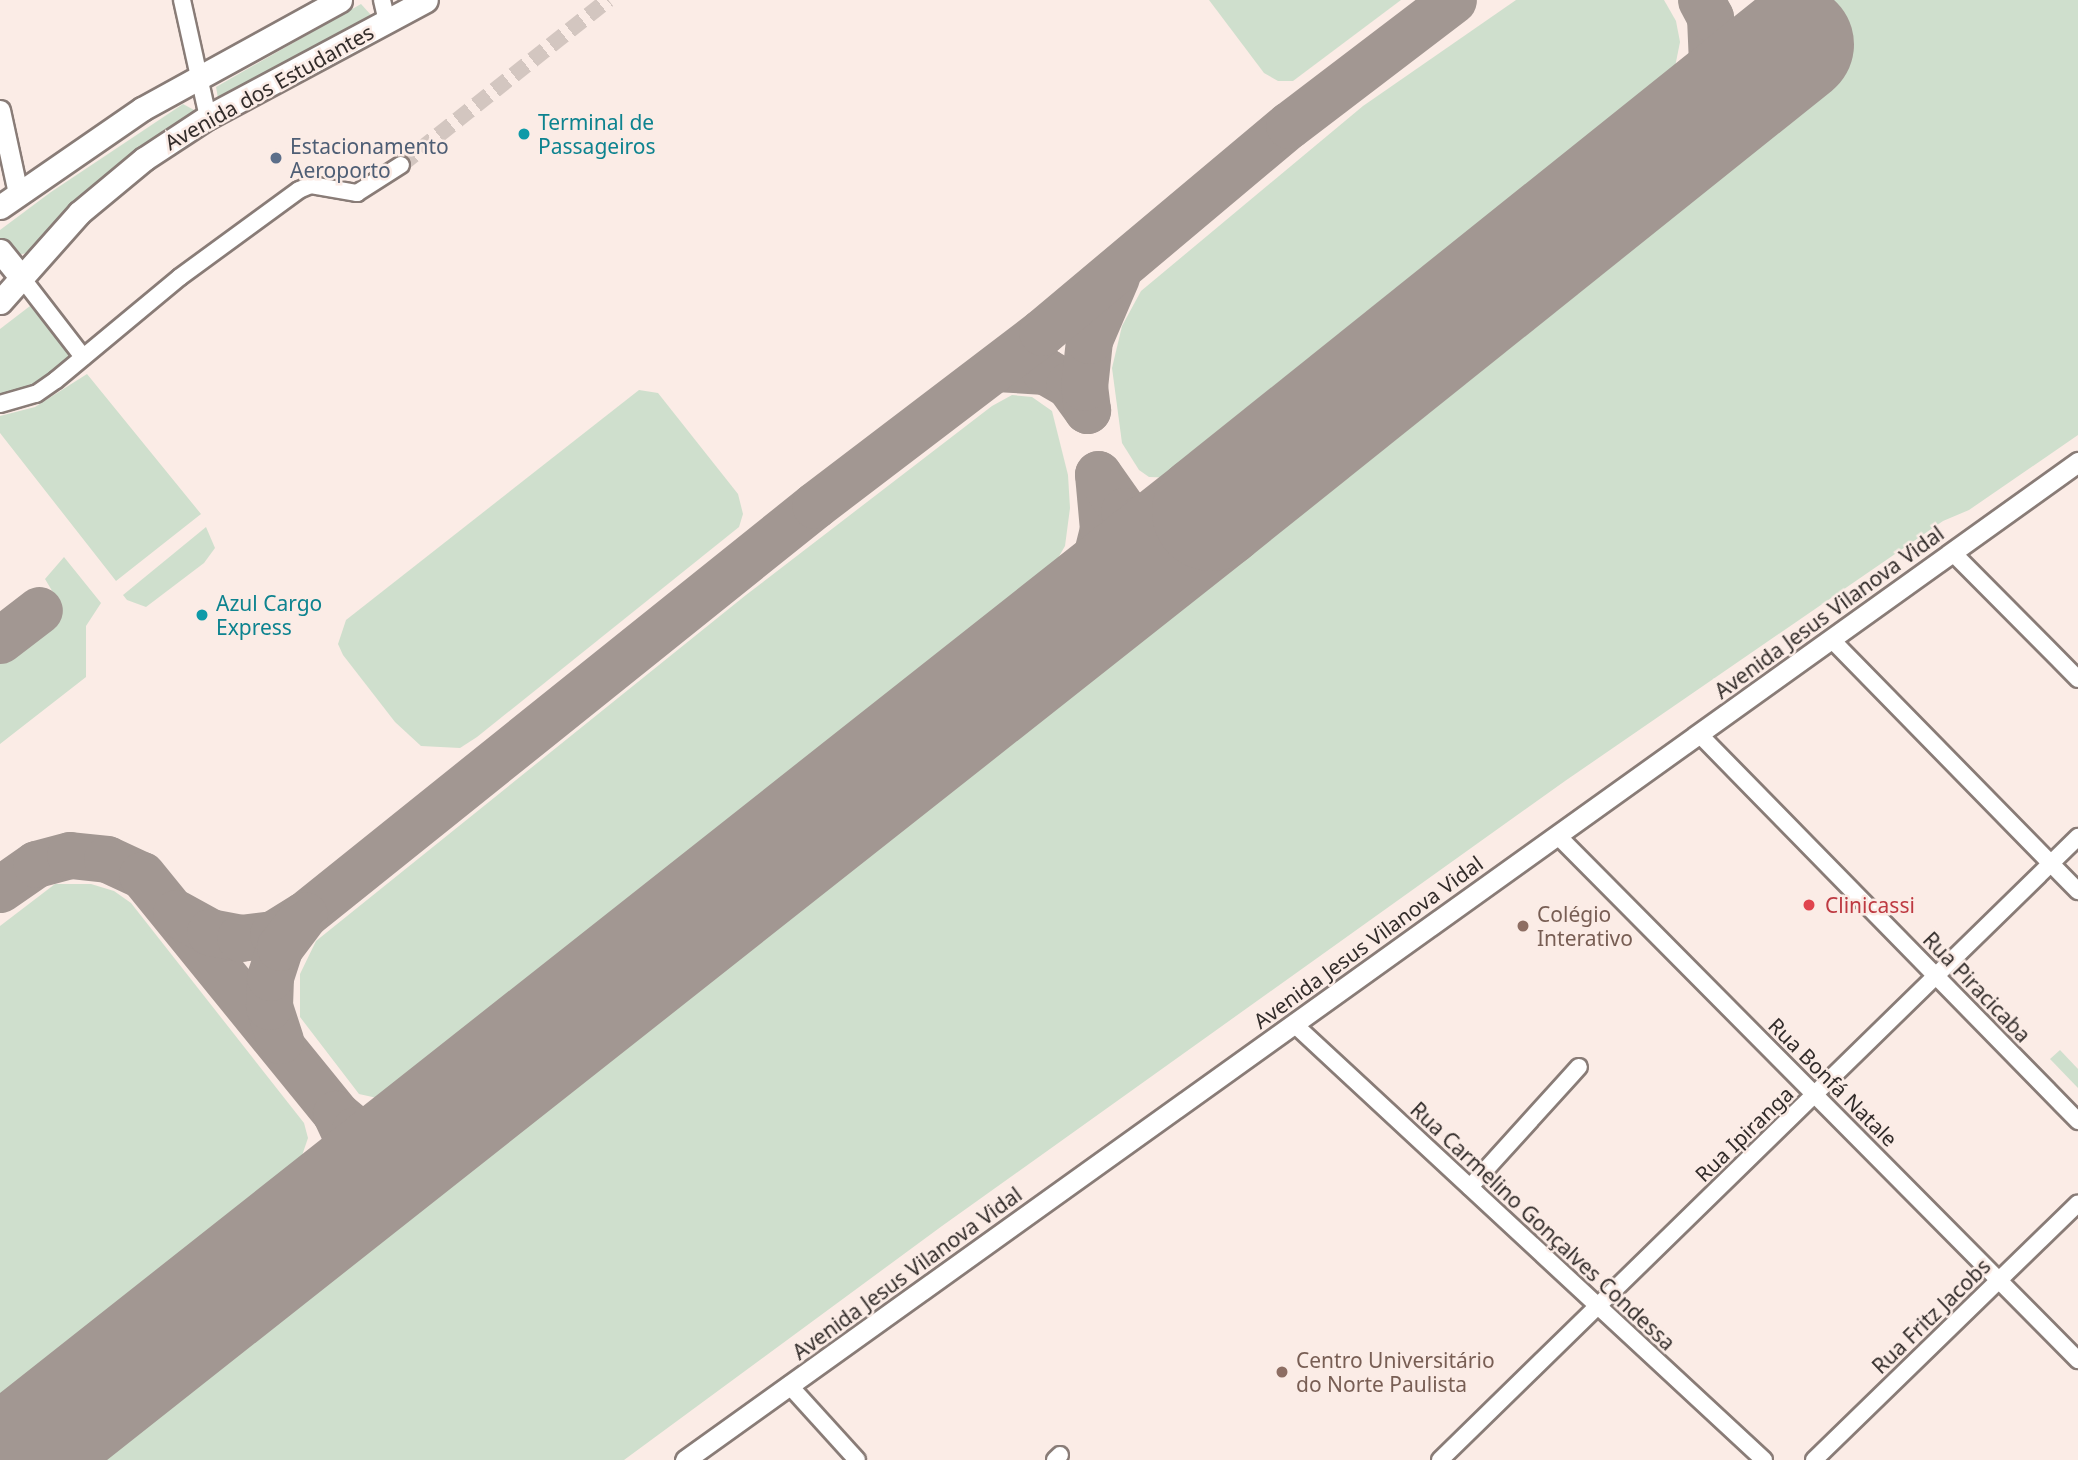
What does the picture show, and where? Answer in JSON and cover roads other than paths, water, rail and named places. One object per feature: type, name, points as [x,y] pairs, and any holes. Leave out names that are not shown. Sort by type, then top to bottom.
[{"type":"main road","name":"Avenida dos Estudantes","points":[[9,200],[142,109],[340,0]]},
{"type":"main road","name":"Avenida dos Estudantes","points":[[0,302],[79,213],[144,159],[208,117],[385,11],[426,0]]},
{"type":"main road","points":[[0,251],[22,278]]},
{"type":"street","points":[[182,0],[208,117]]},
{"type":"street","points":[[0,110],[9,200]]},
{"type":"street","points":[[0,404],[36,394],[180,277],[299,190],[311,185],[357,193],[401,165]]},
{"type":"street","points":[[22,278],[83,357]]},
{"type":"street","name":"Avenida Jesus Vilanova Vidal","points":[[685,1460],[2078,462]]},
{"type":"street","points":[[1952,552],[2078,679]]},
{"type":"street","points":[[1831,639],[2078,891]]},
{"type":"street","name":"Rua Piracicaba","points":[[1699,734],[2078,1121]]},
{"type":"street","name":"Rua Bonfá Natale","points":[[1557,835],[1816,1093],[2078,1360]]},
{"type":"street","name":"Rua Ipiranga","points":[[1440,1460],[2078,838]]},
{"type":"street","name":"Rua Carmelino Gonçalves Condessa","points":[[1294,1024],[1763,1460]]},
{"type":"street","points":[[1470,1187],[1579,1067]]},
{"type":"street","name":"Rua Fritz Jacobs","points":[[1814,1460],[2078,1203]]},
{"type":"street","points":[[789,1385],[857,1460]]},
{"type":"tunnel","points":[[401,165],[608,0]]},
{"type":"place","name":"Terminal de Passageiros","points":[[524,134]]},
{"type":"place","name":"Estacionamento Aeroporto","points":[[276,158]]},
{"type":"place","name":"Azul Cargo Express","points":[[202,615]]},
{"type":"place","name":"Clinicassi","points":[[1809,905]]},
{"type":"place","name":"Colégio Interativo","points":[[1523,926]]},
{"type":"place","name":"Centro Universitário do Norte Paulista","points":[[1282,1372]]}]
